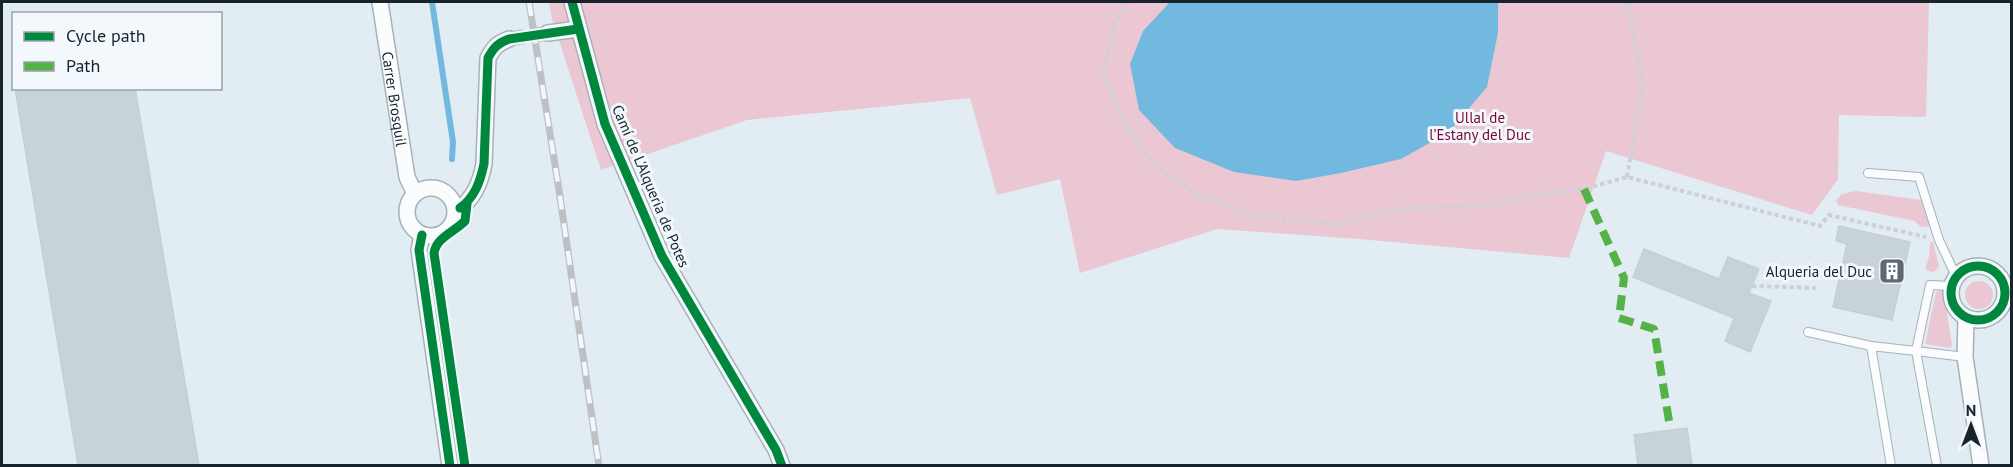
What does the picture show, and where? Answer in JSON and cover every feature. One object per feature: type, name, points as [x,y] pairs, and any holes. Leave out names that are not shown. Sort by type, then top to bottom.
[{"type":"street","name":"Carrer Brosquil","points":[[380,2],[407,177],[415,194]]},
{"type":"street","name":"Camí de L'Alqueria de Potes","points":[[572,2],[605,124],[662,256],[776,450],[782,465]]},
{"type":"street","points":[[549,33],[578,29]]},
{"type":"street","points":[[456,212],[467,204],[480,181],[484,164],[488,58],[499,43],[509,39]]},
{"type":"street","points":[[430,188],[446,193],[456,212],[454,222],[444,233],[437,236],[422,235],[415,230],[407,216],[410,200],[415,194],[430,188]]},
{"type":"street","points":[[422,235],[419,250],[450,465]]},
{"type":"street","points":[[1980,266],[1989,268],[2007,278],[2005,297],[1998,312],[1983,320],[1966,318],[1953,305],[1951,296],[1954,281],[1963,270],[1980,266]]},
{"type":"street","points":[[1966,318],[1965,357],[1981,465]]},
{"type":"lane","points":[[1868,173],[1919,177],[1954,281],[1930,285],[1916,351],[1937,465]]},
{"type":"lane","points":[[1808,332],[1871,346],[1965,357]]},
{"type":"lane","points":[[1871,346],[1891,465]]},
{"type":"path","points":[[1128,2],[1115,21],[1103,70],[1124,123],[1151,161],[1194,193],[1257,216],[1337,224],[1407,208],[1478,206],[1584,189],[1627,177],[1821,226],[1828,215],[1939,240]]},
{"type":"path","points":[[1627,177],[1643,87],[1628,2]]},
{"type":"path","points":[[1752,286],[1818,288]]},
{"type":"green space","name":"Ullal de l’Estany del Duc","points":[[549,2],[1929,2],[1926,117],[1839,115],[1838,179],[1812,215],[1606,151],[1569,258],[1217,229],[1080,273],[1060,179],[997,195],[970,98],[747,120],[601,170],[552,19]]},
{"type":"green space","points":[[1856,191],[1921,200],[1930,226],[1921,227],[1915,221],[1838,205],[1836,200],[1842,194]]},
{"type":"green space","points":[[1930,242],[1933,242],[1939,266],[1936,271],[1932,272],[1925,269]]},
{"type":"green space","points":[[1979,281],[1989,285],[1993,295],[1989,305],[1979,309],[1969,305],[1965,295],[1969,285]]},
{"type":"green space","points":[[1941,290],[1944,294],[1952,345],[1950,348],[1925,344],[1936,292]]},
{"type":"water","name":"Ullal de l’Estany del Duc","points":[[1170,2],[1498,2],[1498,33],[1487,87],[1449,132],[1401,159],[1296,181],[1234,172],[1175,148],[1139,110],[1130,64],[1143,31]]},
{"type":"building","points":[[15,90],[135,90],[199,465],[78,465]]},
{"type":"building","name":"Alqueria del Duc","points":[[1839,226],[1910,242],[1892,320],[1833,307],[1847,244],[1836,241]]},
{"type":"building","points":[[1644,249],[1719,279],[1728,257],[1759,269],[1749,293],[1771,301],[1750,352],[1725,341],[1734,318],[1633,277]]},
{"type":"building","points":[[1687,428],[1692,465],[1638,465],[1634,435]]},
{"type":"waterway","points":[[432,2],[453,142],[452,159]]},
{"type":"tunnel","points":[[509,39],[548,33]]},
{"type":"railway","points":[[529,2],[599,466]]},
{"type":"marked path","points":[[1584,189],[1624,278],[1619,318],[1654,329],[1669,421]]},
{"type":"cycle path","points":[[572,2],[605,124],[662,256],[776,450],[782,466]]},
{"type":"cycle path","points":[[460,208],[470,199],[476,189],[484,164],[488,58],[492,51],[509,39],[578,29]]},
{"type":"cycle path","points":[[465,466],[434,253],[438,243],[465,221],[467,204]]},
{"type":"cycle path","points":[[422,235],[419,250],[450,466]]},
{"type":"cycle path","points":[[1973,266],[1983,266],[1993,270],[2001,278],[2005,293],[2001,308],[1993,316],[1983,320],[1973,320],[1963,316],[1955,308],[1951,298],[1951,288],[1955,278],[1963,270],[1973,266]]},
{"type":"place","name":"Alqueria del Duc","points":[[1892,271]]}]
